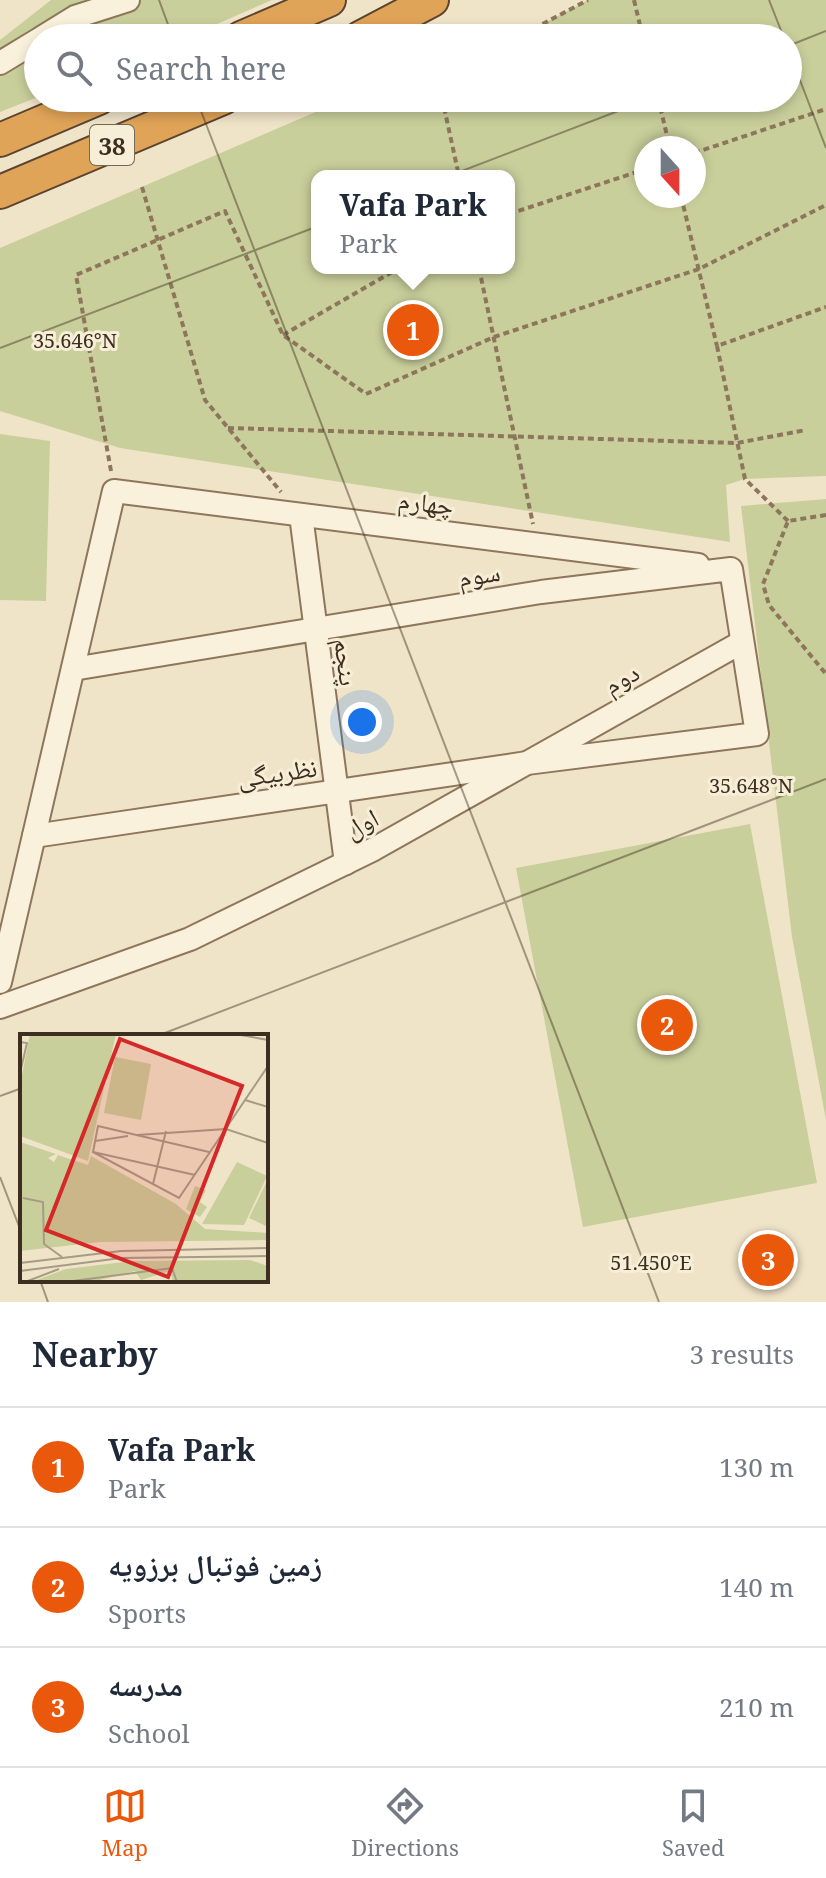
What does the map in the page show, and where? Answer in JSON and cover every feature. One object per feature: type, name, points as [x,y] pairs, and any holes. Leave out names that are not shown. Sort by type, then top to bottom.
[{"type":"highway","points":[[273,24],[329,0]]},
{"type":"highway","points":[[387,24],[432,0]]},
{"type":"highway","name":"38","points":[[0,140],[66,112]]},
{"type":"highway","name":"38","points":[[0,192],[190,112]]},
{"type":"street","points":[[64,24],[75,17],[128,0]]},
{"type":"street","points":[[0,63],[24,49]]},
{"type":"street","points":[[0,982],[114,491]]},
{"type":"street","name":"چهارم","points":[[114,491],[731,569]]},
{"type":"street","name":"پنجم","points":[[301,515],[346,863]]},
{"type":"street","points":[[731,569],[742,642]]},
{"type":"street","name":"سوم","points":[[73,669],[541,592],[731,569]]},
{"type":"street","name":"اول","points":[[0,1007],[190,939],[346,863],[527,763],[757,734],[742,642]]},
{"type":"street","name":"دوم","points":[[527,763],[742,642]]},
{"type":"street","name":"نظربیگی","points":[[34,836],[527,763]]},
{"type":"path","points":[[543,24],[588,0]]},
{"type":"path","points":[[634,0],[640,24]]},
{"type":"path","points":[[706,149],[826,109]]},
{"type":"path","points":[[445,112],[458,170]]},
{"type":"path","points":[[661,112],[667,136]]},
{"type":"path","points":[[515,212],[634,173]]},
{"type":"path","points":[[142,187],[205,400],[301,515]]},
{"type":"path","points":[[114,491],[76,275],[225,211],[283,335],[366,394],[494,337],[699,269],[826,205]]},
{"type":"path","points":[[684,208],[745,479],[788,521]]},
{"type":"path","points":[[283,335],[389,274]]},
{"type":"path","points":[[480,274],[537,544]]},
{"type":"path","points":[[717,346],[826,307]]},
{"type":"path","points":[[228,428],[515,434],[737,443],[806,430]]},
{"type":"path","points":[[788,521],[826,515]]},
{"type":"path","points":[[788,521],[763,584],[769,605],[826,674]]},
{"type":"green space","points":[[51,0],[272,0],[217,24],[24,24],[24,103],[0,112],[0,40]]},
{"type":"green space","points":[[588,0],[826,0],[826,476],[745,479],[726,485],[730,542],[120,448],[0,411],[0,248],[316,112],[802,112],[802,24],[543,24]]},
{"type":"green space","points":[[0,434],[50,441],[46,601],[0,600]]},
{"type":"green space","points":[[826,499],[826,1120],[792,937],[741,506]]},
{"type":"green space","points":[[750,824],[817,1183],[583,1227],[516,868]]},
{"type":"place","name":"Vafa Park","points":[[413,330]]},
{"type":"place","name":"زمین فوتبال برزویه","points":[[667,1025]]},
{"type":"place","name":"مدرسه","points":[[768,1260]]}]
